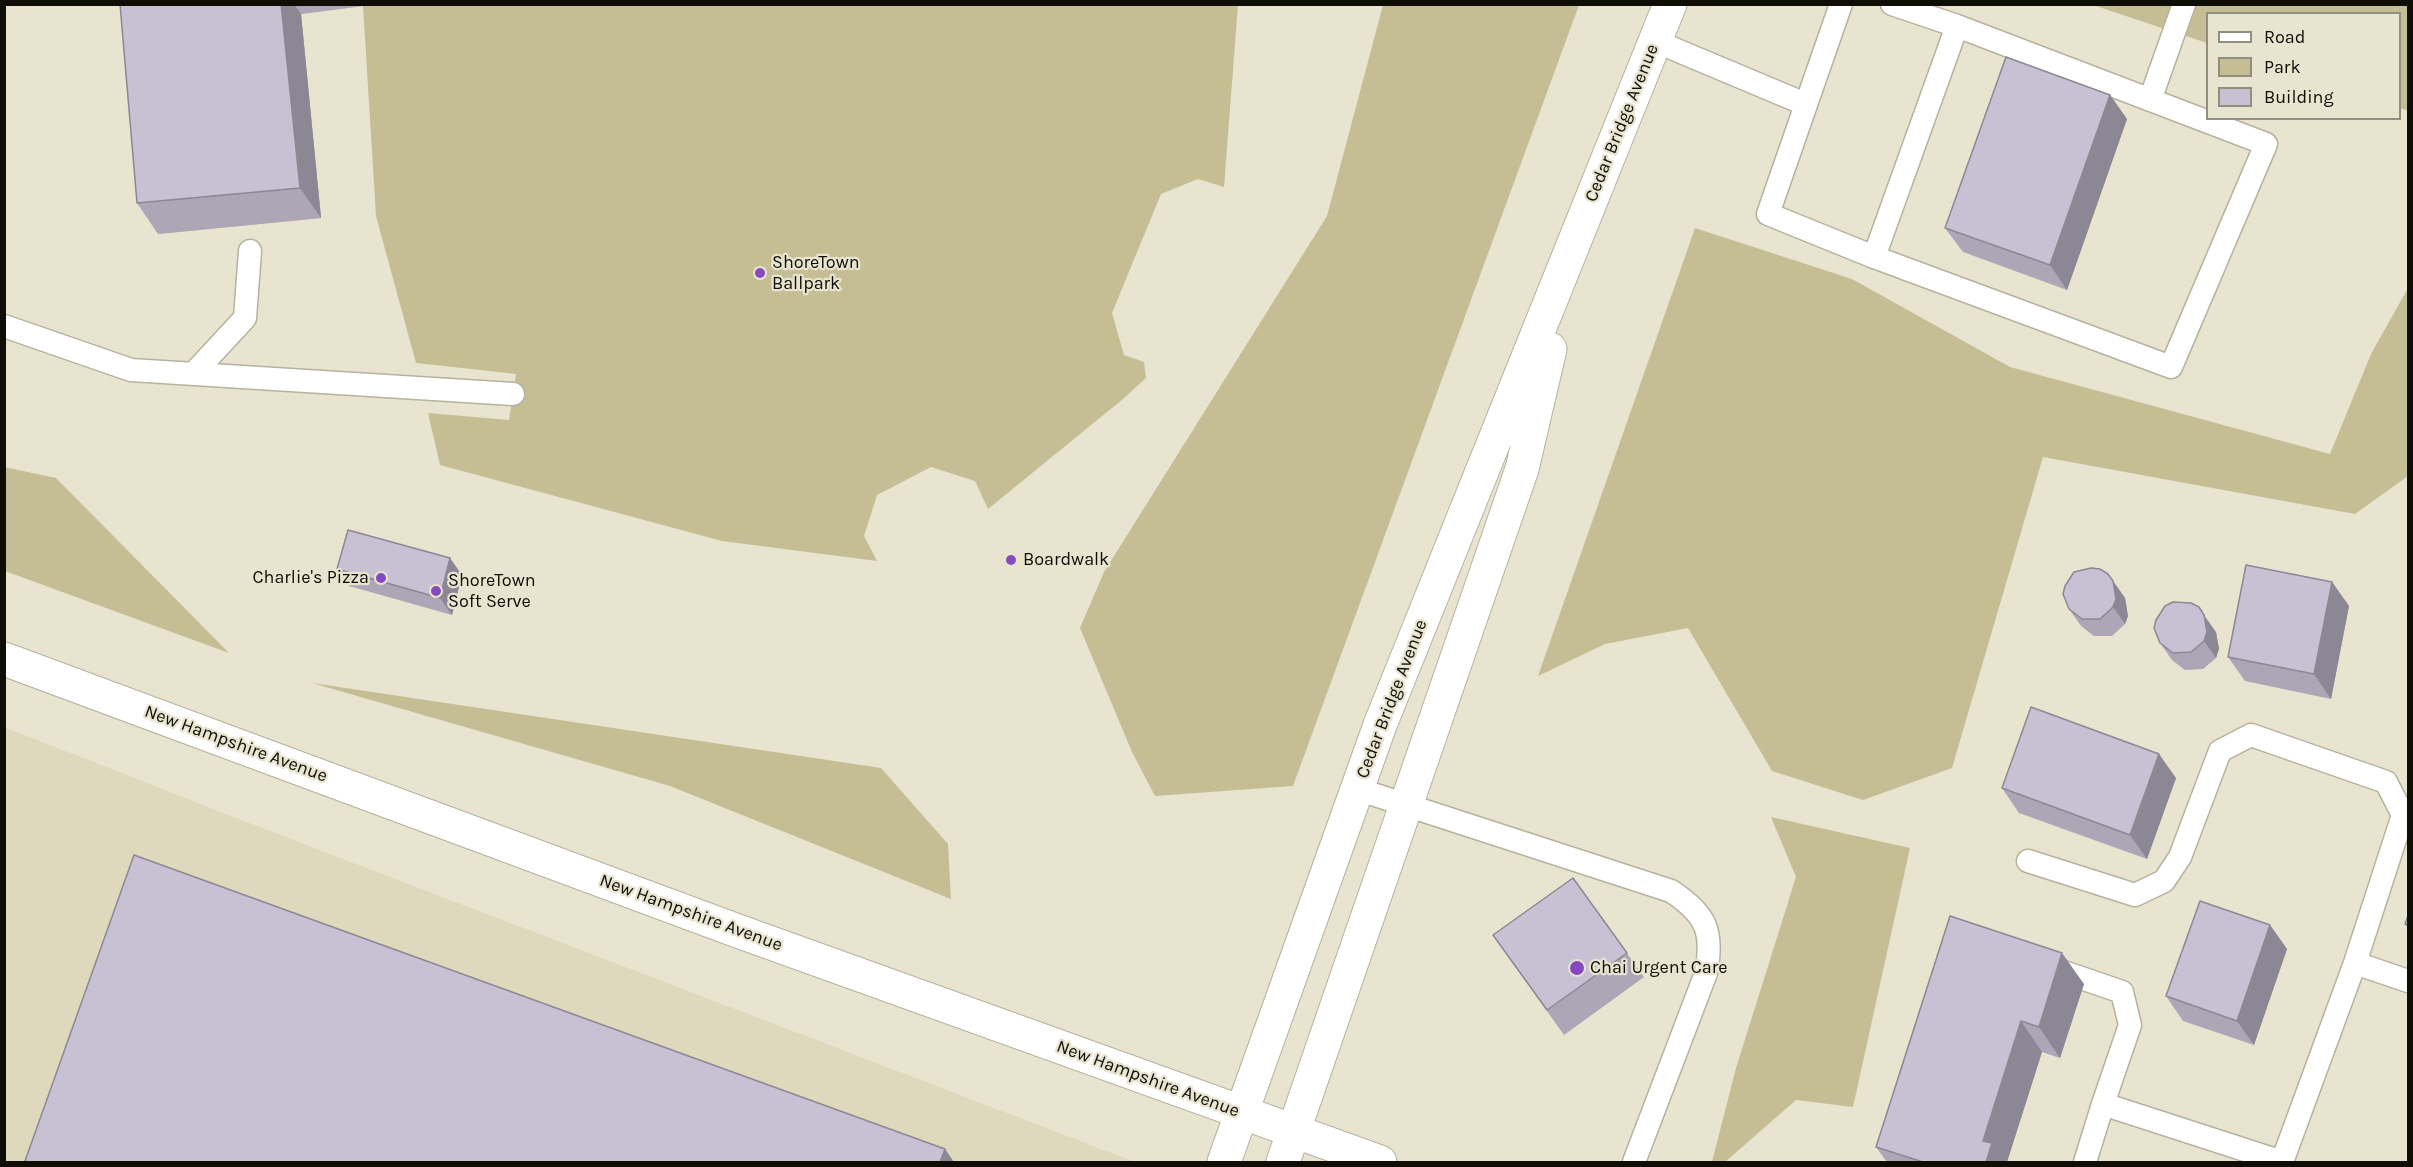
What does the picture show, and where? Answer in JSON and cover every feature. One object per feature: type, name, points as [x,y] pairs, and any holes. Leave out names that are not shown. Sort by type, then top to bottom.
[{"type":"main road","name":"Cedar Bridge Avenue","points":[[1224,1162],[1384,714],[1670,4]]},
{"type":"main road","name":"Cedar Bridge Avenue","points":[[1283,1162],[1521,469],[1575,242]]},
{"type":"main road","name":"New Hampshire Avenue","points":[[4,659],[724,926],[1380,1162]]},
{"type":"lane","points":[[1841,4],[1804,104],[1768,214],[1874,257],[2171,367],[2266,144],[1957,26],[1892,4]]},
{"type":"lane","points":[[2150,100],[2184,4]]},
{"type":"lane","points":[[1874,257],[1957,26]]},
{"type":"lane","points":[[1655,41],[1804,104]]},
{"type":"lane","points":[[194,373],[245,318],[250,251]]},
{"type":"lane","points":[[4,326],[131,369],[513,394]]},
{"type":"lane","points":[[2028,861],[2134,895],[2164,881],[2180,857],[2220,751],[2251,735],[2386,782],[2406,816],[2282,1162],[2103,1104]]},
{"type":"lane","points":[[1357,789],[1671,891],[1692,905],[1704,922],[1711,950],[1706,973],[1634,1162]]},
{"type":"lane","points":[[2031,961],[2122,992],[2130,1025],[2085,1162]]},
{"type":"lane","points":[[2355,963],[2409,981]]},
{"type":"shaded area","points":[[4,727],[262,828],[1135,1162],[5,1162]]},
{"type":"green space","name":"ShoreTown Ballpark","points":[[139,5],[1238,5],[1224,187],[1198,179],[1161,194],[1112,313],[1124,355],[1144,362],[1146,378],[988,509],[975,481],[931,467],[877,495],[864,536],[877,561],[722,541],[440,465],[428,413],[509,420],[516,374],[416,363],[376,216],[363,6],[301,14],[321,218],[158,234]]},
{"type":"green space","points":[[1383,5],[1579,5],[1293,786],[1155,796],[1132,752],[1080,628],[1104,572],[1327,216]]},
{"type":"green space","points":[[2093,5],[2408,5],[2408,111],[2401,108],[2401,12],[2206,12],[2206,43]]},
{"type":"green space","points":[[1695,228],[1852,279],[2010,367],[2330,454],[2371,354],[2408,288],[2408,476],[2355,514],[2043,457],[1952,768],[1863,800],[1772,771],[1688,628],[1605,644],[1538,676]]},
{"type":"green space","points":[[4,467],[56,478],[229,653],[5,571]]},
{"type":"green space","points":[[312,683],[881,768],[948,844],[951,899],[670,786]]},
{"type":"green space","points":[[1771,817],[1910,848],[1853,1107],[1796,1100],[1725,1162],[1712,1162],[1736,1068],[1796,877]]},
{"type":"building","points":[[120,4],[281,4],[300,188],[137,203]]},
{"type":"building","points":[[2006,57],[2110,95],[2050,265],[1945,228]]},
{"type":"building","points":[[348,530],[450,558],[440,598],[337,569]]},
{"type":"building","points":[[2246,565],[2332,582],[2314,674],[2228,657]]},
{"type":"building","points":[[2091,568],[2100,569],[2108,574],[2113,581],[2116,599],[2113,607],[2100,619],[2082,619],[2069,609],[2063,594],[2074,572]]},
{"type":"building","points":[[2173,602],[2191,603],[2199,607],[2204,615],[2207,632],[2204,641],[2191,652],[2173,653],[2160,643],[2154,628],[2165,606]]},
{"type":"building","points":[[2031,707],[2159,754],[2130,835],[2002,788]]},
{"type":"building","points":[[134,855],[945,1149],[940,1162],[25,1161]]},
{"type":"building","name":"Chai Urgent Care","points":[[1573,878],[1627,953],[1547,1010],[1493,935]]},
{"type":"building","points":[[2200,901],[2270,925],[2237,1021],[2166,996]]},
{"type":"building","points":[[2409,913],[2409,926],[2405,924]]},
{"type":"building","points":[[1950,916],[2062,953],[2039,1027],[2021,1021],[1983,1141],[1992,1143],[1986,1162],[1923,1162],[1876,1147]]},
{"type":"place","name":"ShoreTown Ballpark","points":[[760,273]]},
{"type":"place","name":"Boardwalk","points":[[1011,560]]},
{"type":"place","name":"Charlie's Pizza","points":[[381,578]]},
{"type":"place","name":"ShoreTown Soft Serve","points":[[436,591]]},
{"type":"place","name":"Chai Urgent Care","points":[[1577,968]]}]
